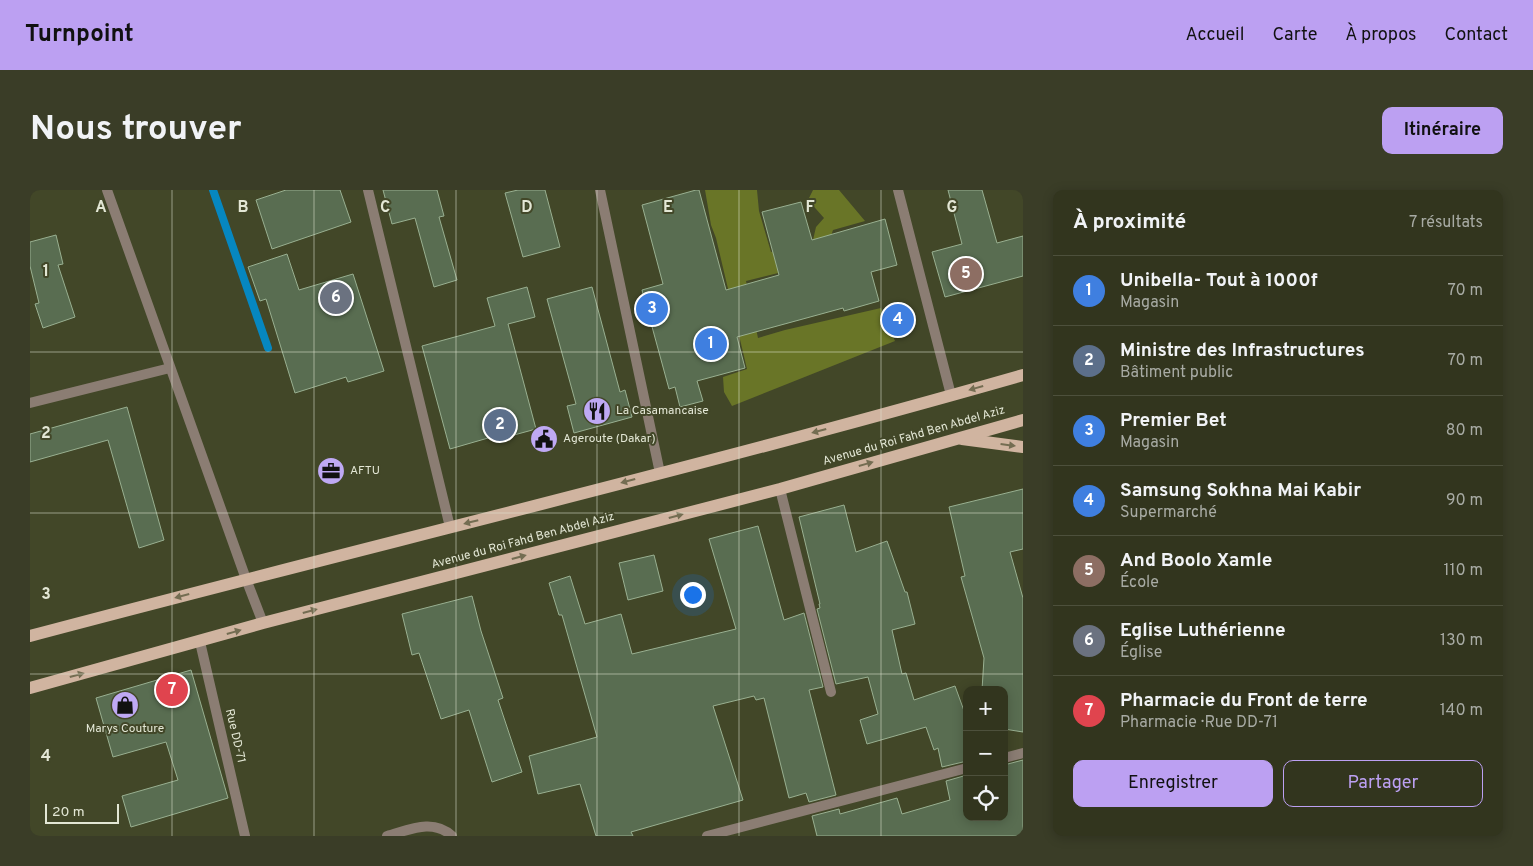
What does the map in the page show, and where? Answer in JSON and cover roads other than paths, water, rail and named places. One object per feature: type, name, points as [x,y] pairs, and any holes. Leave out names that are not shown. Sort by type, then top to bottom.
[{"type":"main road","points":[[30,636],[246,578],[660,473],[952,396],[1023,375]]},
{"type":"main road","name":"Avenue du Roi Fahd Ben Abdel Aziz","points":[[30,688],[263,624],[780,489],[1023,420]]},
{"type":"main road","points":[[958,438],[1023,447]]},
{"type":"street","points":[[107,190],[263,624]]},
{"type":"street","points":[[368,190],[450,527]]},
{"type":"street","points":[[600,190],[660,473]]},
{"type":"street","points":[[898,190],[952,396]]},
{"type":"street","points":[[30,403],[170,368]]},
{"type":"street","points":[[780,489],[831,692]]},
{"type":"street","name":"Rue DD-71","points":[[200,642],[245,834]]},
{"type":"street","points":[[1008,757],[1023,753]]},
{"type":"street","points":[[706,836],[963,769]]},
{"type":"street","points":[[386,836],[427,826],[445,830],[452,836]]},
{"type":"street","points":[[234,836],[245,834]]},
{"type":"waterway","points":[[213,190],[268,348]]},
{"type":"place","name":"And Boolo Xamle","points":[[966,274]]},
{"type":"place","name":"Eglise Luthérienne","points":[[336,298]]},
{"type":"place","name":"Premier Bet","points":[[652,309]]},
{"type":"place","name":"Samsung Sokhna Mai Kabir","points":[[898,320]]},
{"type":"place","name":"Unibella- Tout à 1000f","points":[[711,344]]},
{"type":"place","name":"La Casamancaise","points":[[597,411]]},
{"type":"place","name":"Ministre des Infrastructures","points":[[500,425]]},
{"type":"place","name":"Ageroute (Dakar)","points":[[544,439]]},
{"type":"place","name":"AFTU","points":[[331,471]]},
{"type":"place","name":"Pharmacie du Front de terre","points":[[172,690]]},
{"type":"place","name":"Marys Couture","points":[[125,705]]}]
